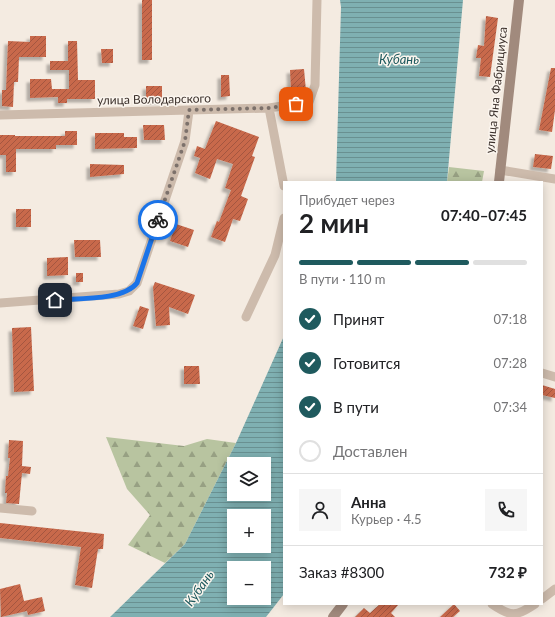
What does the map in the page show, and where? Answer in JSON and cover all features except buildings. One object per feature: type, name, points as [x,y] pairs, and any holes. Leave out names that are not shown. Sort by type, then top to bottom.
[{"type":"street","name":"улица Володарского","points":[[0,115],[269,108],[309,102],[316,84],[317,0]]},
{"type":"street","name":"улица Яна Фабрициуса","points":[[499,181],[519,0]]},
{"type":"street","points":[[269,108],[283,181]]},
{"type":"street","points":[[0,303],[118,294],[134,287],[137,283],[185,141],[189,110]]},
{"type":"street","points":[[500,170],[555,179]]},
{"type":"street","points":[[246,317],[276,255],[283,223]]},
{"type":"street","points":[[543,373],[555,377]]},
{"type":"street","points":[[0,508],[32,511]]},
{"type":"street","points":[[543,598],[555,589]]},
{"type":"street","points":[[333,617],[343,605]]},
{"type":"street","points":[[493,605],[505,613],[514,616],[524,612],[534,605]]},
{"type":"green space","points":[[449,167],[484,171],[482,181],[447,181]]},
{"type":"green space","points":[[106,437],[184,446],[207,439],[236,443],[229,457],[227,457],[227,461],[185,544],[165,563],[128,545],[150,515],[127,489]]},
{"type":"water","name":"Кубань","points":[[340,0],[463,0],[447,181],[336,181]]},
{"type":"water","name":"Кубань","points":[[283,338],[283,595],[266,617],[110,617],[185,544],[227,461],[227,501],[271,501],[271,457],[229,457]]},
{"type":"way so far","points":[[158,220],[185,141],[189,110],[269,108],[296,104]]},
{"type":"route","points":[[55,300],[118,294],[129,291],[137,283],[158,220]]}]
